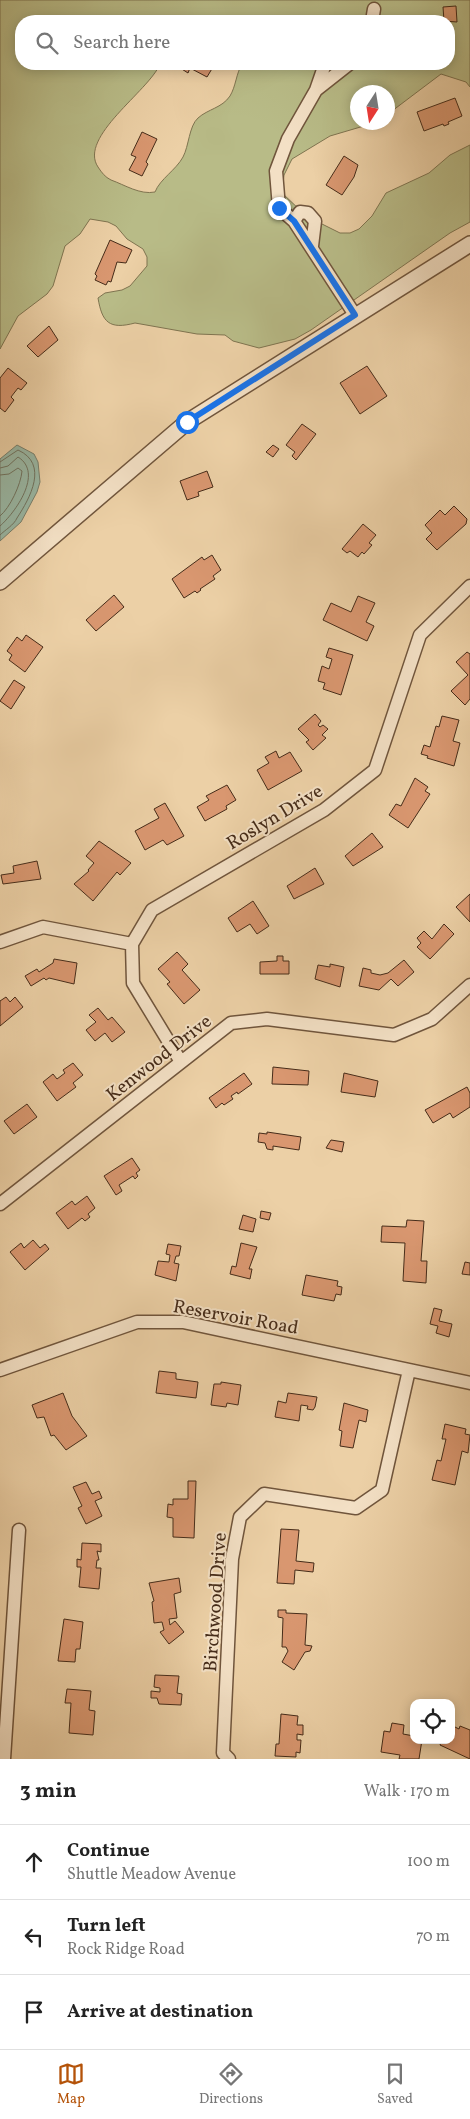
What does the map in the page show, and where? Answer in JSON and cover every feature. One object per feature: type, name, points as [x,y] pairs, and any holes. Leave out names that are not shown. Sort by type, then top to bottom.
[{"type":"street","points":[[323,70],[316,90],[288,139],[276,171],[279,208],[294,221],[312,246],[355,315]]},
{"type":"street","points":[[316,90],[341,70]]},
{"type":"street","points":[[294,221],[300,212],[308,213],[315,221],[315,234],[312,246]]},
{"type":"street","points":[[0,582],[187,422],[470,244]]},
{"type":"street","name":"Roslyn Drive","points":[[132,944],[152,910],[324,810],[375,770],[420,635],[470,586]]},
{"type":"street","points":[[0,942],[44,927],[132,944],[133,982],[181,1062]]},
{"type":"street","name":"Kenwood Drive","points":[[0,1204],[231,1023],[267,1019],[394,1035],[432,1019],[470,985]]},
{"type":"street","name":"Reservoir Road","points":[[0,1370],[137,1322],[183,1322],[470,1383]]},
{"type":"street","name":"Birchwood Drive","points":[[229,1759],[223,1753],[231,1579],[240,1517],[264,1494],[356,1508],[382,1490],[409,1370]]},
{"type":"street","points":[[4,1759],[4,1698],[19,1530]]},
{"type":"green space","points":[[0,0],[470,0],[470,87],[466,82],[441,74],[395,109],[395,85],[350,85],[350,130],[330,136],[292,159],[284,175],[282,193],[302,212],[318,222],[340,233],[350,233],[359,229],[372,216],[386,193],[429,173],[450,155],[470,145],[470,222],[450,233],[311,330],[295,339],[259,348],[233,341],[225,335],[197,334],[135,323],[119,325],[108,322],[102,313],[98,298],[105,293],[122,290],[130,286],[147,266],[147,257],[143,249],[127,239],[116,226],[108,222],[90,219],[80,234],[65,246],[53,286],[47,294],[18,316],[0,349]],"holes":[[[15,15],[455,15],[455,70],[239,70],[234,88],[227,100],[198,118],[191,131],[183,157],[160,183],[155,192],[138,191],[104,175],[98,167],[94,155],[98,142],[106,128],[156,70],[15,70]]]},
{"type":"water","points":[[17,445],[34,454],[38,462],[40,482],[37,492],[21,522],[0,541],[0,459]]},
{"type":"building","points":[[456,6],[457,22],[455,22],[455,15],[444,15],[443,7]]},
{"type":"building","points":[[194,70],[211,70],[207,77]]},
{"type":"building","points":[[455,98],[462,116],[448,122],[449,124],[444,126],[443,124],[424,131],[417,112]]},
{"type":"building","points":[[142,132],[157,139],[146,162],[148,164],[142,176],[129,170],[136,157],[131,155]]},
{"type":"building","points":[[344,156],[358,165],[354,177],[342,195],[326,185]]},
{"type":"building","points":[[110,240],[132,250],[126,263],[117,262],[111,282],[108,281],[106,285],[95,280],[97,276],[95,274]]},
{"type":"building","points":[[49,326],[58,340],[38,357],[27,346]]},
{"type":"building","points":[[367,366],[387,396],[360,414],[340,383]]},
{"type":"building","points":[[8,368],[27,383],[21,390],[18,388],[11,397],[14,400],[5,412],[0,408],[0,378]]},
{"type":"building","points":[[302,424],[316,434],[296,460],[292,456],[295,452],[286,445]]},
{"type":"building","points":[[273,445],[279,449],[273,457],[266,452]]},
{"type":"building","points":[[207,471],[213,487],[198,492],[199,496],[187,500],[180,481]]},
{"type":"building","points":[[454,506],[467,519],[466,524],[437,550],[426,539],[432,533],[425,525],[440,510],[445,515]]},
{"type":"building","points":[[363,524],[376,535],[369,543],[372,545],[364,554],[362,552],[358,557],[350,551],[347,553],[342,549]]},
{"type":"building","points":[[212,555],[221,570],[213,576],[215,579],[201,590],[197,593],[195,591],[184,598],[172,579],[202,557],[204,560]]},
{"type":"building","points":[[114,595],[124,607],[96,631],[86,620]]},
{"type":"building","points":[[358,596],[375,603],[366,622],[374,626],[367,641],[323,620],[331,603],[351,612]]},
{"type":"building","points":[[26,635],[43,647],[25,672],[9,660],[12,655],[7,651],[17,637],[22,641]]},
{"type":"building","points":[[329,648],[353,655],[341,695],[323,689],[325,683],[318,681],[322,666],[329,669],[332,659],[326,657]]},
{"type":"building","points":[[467,652],[470,654],[470,699],[465,705],[451,691],[468,675],[456,662]]},
{"type":"building","points":[[14,680],[25,687],[11,709],[0,701]]},
{"type":"building","points":[[315,714],[321,721],[318,725],[320,727],[323,725],[328,729],[322,735],[326,738],[313,750],[306,742],[309,740],[298,729]]},
{"type":"building","points":[[442,716],[459,720],[453,741],[460,743],[454,766],[427,758],[428,756],[421,754],[424,745],[430,747],[436,726],[439,727]]},
{"type":"building","points":[[276,751],[279,758],[290,752],[302,771],[268,790],[257,770],[269,763],[265,757]]},
{"type":"building","points":[[415,778],[428,787],[425,791],[430,794],[408,828],[389,815],[396,804],[401,806]]},
{"type":"building","points":[[227,785],[236,800],[226,806],[227,809],[205,821],[197,807],[209,800],[206,796]]},
{"type":"building","points":[[165,803],[184,836],[167,845],[163,840],[145,850],[135,831],[159,818],[154,809]]},
{"type":"building","points":[[372,833],[383,847],[353,866],[345,856]]},
{"type":"building","points":[[99,841],[131,863],[120,875],[117,872],[93,901],[74,884],[89,871],[94,863],[86,856]]},
{"type":"building","points":[[37,861],[41,879],[3,884],[1,875],[14,873],[13,866]]},
{"type":"building","points":[[315,868],[324,884],[294,899],[287,886]]},
{"type":"building","points":[[470,894],[470,922],[456,907]]},
{"type":"building","points":[[253,901],[269,926],[257,934],[250,924],[237,932],[228,918]]},
{"type":"building","points":[[444,924],[454,934],[430,959],[417,947],[421,943],[417,938],[424,931],[432,939]]},
{"type":"building","points":[[177,952],[188,964],[182,970],[200,990],[184,1004],[167,984],[170,982],[158,969]]},
{"type":"building","points":[[277,956],[283,956],[283,961],[289,961],[289,974],[260,974],[260,962],[277,961]]},
{"type":"building","points":[[54,959],[77,963],[74,984],[49,978],[46,980],[44,978],[31,986],[25,976],[37,969],[39,972],[53,963]]},
{"type":"building","points":[[404,960],[414,972],[398,986],[391,979],[379,990],[359,986],[363,968],[371,970],[371,973],[380,975],[388,973]]},
{"type":"building","points":[[330,964],[344,967],[340,987],[315,979],[318,965],[330,967]]},
{"type":"building","points":[[6,997],[10,1002],[15,997],[23,1007],[0,1026],[0,1001]]},
{"type":"building","points":[[98,1008],[108,1020],[112,1017],[125,1032],[112,1042],[105,1033],[95,1041],[86,1030],[96,1022],[89,1015]]},
{"type":"building","points":[[73,1063],[83,1075],[73,1083],[76,1087],[57,1101],[43,1082],[53,1074],[57,1079],[65,1073],[63,1070]]},
{"type":"building","points":[[273,1067],[309,1071],[308,1085],[272,1084]]},
{"type":"building","points":[[244,1073],[252,1084],[238,1094],[237,1092],[231,1096],[233,1099],[224,1105],[222,1103],[216,1108],[209,1098]]},
{"type":"building","points":[[344,1073],[378,1081],[375,1097],[341,1092]]},
{"type":"building","points":[[467,1087],[470,1093],[470,1107],[453,1118],[450,1113],[433,1123],[425,1110]]},
{"type":"building","points":[[27,1104],[37,1117],[14,1134],[4,1121]]},
{"type":"building","points":[[267,1132],[301,1137],[299,1150],[273,1146],[273,1150],[267,1149],[265,1143],[258,1142],[259,1133],[267,1134]]},
{"type":"building","points":[[331,1140],[344,1142],[342,1152],[326,1148]]},
{"type":"building","points":[[132,1158],[140,1170],[136,1173],[138,1176],[135,1179],[133,1176],[119,1185],[122,1191],[116,1195],[104,1176]]},
{"type":"building","points":[[87,1196],[95,1208],[88,1214],[90,1217],[85,1221],[82,1218],[68,1229],[56,1213],[72,1201],[75,1205]]},
{"type":"building","points":[[261,1211],[271,1213],[269,1220],[260,1218]]},
{"type":"building","points":[[243,1215],[256,1219],[253,1232],[239,1229]]},
{"type":"building","points":[[407,1220],[424,1221],[421,1261],[427,1261],[426,1283],[403,1281],[405,1243],[381,1242],[382,1226],[406,1227]]},
{"type":"building","points":[[33,1240],[40,1248],[45,1244],[49,1249],[25,1270],[10,1252],[21,1243],[24,1248]]},
{"type":"building","points":[[241,1243],[257,1247],[249,1269],[252,1269],[250,1279],[230,1274],[232,1266],[236,1267]]},
{"type":"building","points":[[168,1244],[181,1246],[179,1256],[176,1256],[174,1263],[179,1264],[176,1281],[155,1275],[158,1261],[169,1262],[170,1255],[166,1254]]},
{"type":"building","points":[[465,1262],[470,1263],[470,1275],[462,1274]]},
{"type":"building","points":[[306,1275],[338,1281],[337,1286],[342,1287],[341,1295],[336,1294],[334,1301],[302,1295]]},
{"type":"building","points":[[434,1308],[442,1310],[439,1321],[452,1324],[449,1337],[436,1333],[438,1326],[430,1324]]},
{"type":"building","points":[[159,1371],[176,1373],[176,1379],[198,1382],[196,1398],[156,1393]]},
{"type":"building","points":[[221,1382],[241,1385],[238,1405],[227,1403],[226,1407],[211,1405],[214,1384],[221,1384]]},
{"type":"building","points":[[63,1393],[72,1416],[87,1436],[66,1450],[54,1435],[51,1436],[44,1417],[37,1418],[32,1405]]},
{"type":"building","points":[[288,1393],[317,1397],[315,1407],[313,1410],[307,1409],[308,1406],[301,1405],[299,1421],[275,1417],[278,1401],[286,1403]]},
{"type":"building","points":[[344,1403],[368,1410],[366,1422],[359,1420],[353,1448],[340,1446],[342,1431],[339,1430]]},
{"type":"building","points":[[445,1424],[466,1429],[465,1434],[470,1435],[468,1453],[462,1451],[455,1485],[432,1480],[437,1460],[441,1461],[446,1439],[442,1439]]},
{"type":"building","points":[[188,1481],[196,1481],[194,1538],[173,1537],[173,1518],[167,1517],[168,1504],[173,1505],[173,1499],[188,1499]]},
{"type":"building","points":[[86,1482],[92,1494],[99,1491],[102,1498],[95,1501],[102,1516],[86,1524],[78,1508],[82,1506],[73,1487]]},
{"type":"building","points":[[281,1529],[299,1530],[296,1561],[314,1563],[313,1572],[295,1570],[294,1584],[277,1583]]},
{"type":"building","points":[[82,1543],[101,1544],[101,1552],[97,1551],[99,1560],[97,1560],[96,1568],[101,1568],[99,1589],[79,1587],[81,1567],[77,1567],[77,1559],[81,1560]]},
{"type":"building","points":[[179,1578],[181,1592],[174,1594],[177,1618],[169,1619],[170,1625],[175,1621],[184,1632],[169,1644],[160,1632],[164,1630],[162,1622],[154,1623],[152,1602],[154,1601],[149,1583]]},
{"type":"building","points":[[278,1610],[286,1610],[286,1613],[307,1614],[305,1645],[312,1646],[310,1651],[305,1652],[294,1670],[282,1662],[288,1651],[286,1647],[282,1647],[283,1618],[278,1617]]},
{"type":"building","points":[[64,1619],[83,1622],[80,1649],[76,1649],[75,1662],[58,1661]]},
{"type":"building","points":[[155,1675],[179,1676],[177,1693],[182,1694],[181,1705],[159,1704],[157,1698],[151,1698],[151,1691],[160,1692],[160,1688],[154,1687]]},
{"type":"building","points":[[67,1689],[91,1691],[89,1710],[95,1711],[93,1735],[69,1733],[71,1703],[65,1703]]},
{"type":"building","points":[[281,1714],[298,1716],[297,1725],[303,1725],[303,1735],[297,1734],[297,1740],[301,1740],[300,1753],[296,1752],[296,1757],[275,1756],[276,1744],[279,1744]]},
{"type":"building","points":[[392,1723],[404,1725],[403,1734],[410,1735],[410,1744],[421,1744],[419,1759],[399,1759],[400,1755],[381,1752],[384,1731],[390,1732]]},
{"type":"building","points":[[460,1726],[470,1730],[470,1759],[440,1745],[455,1744],[455,1727],[459,1729]]},
{"type":"route","points":[[187,422],[355,315],[312,246],[300,232],[294,221],[279,208]]}]
